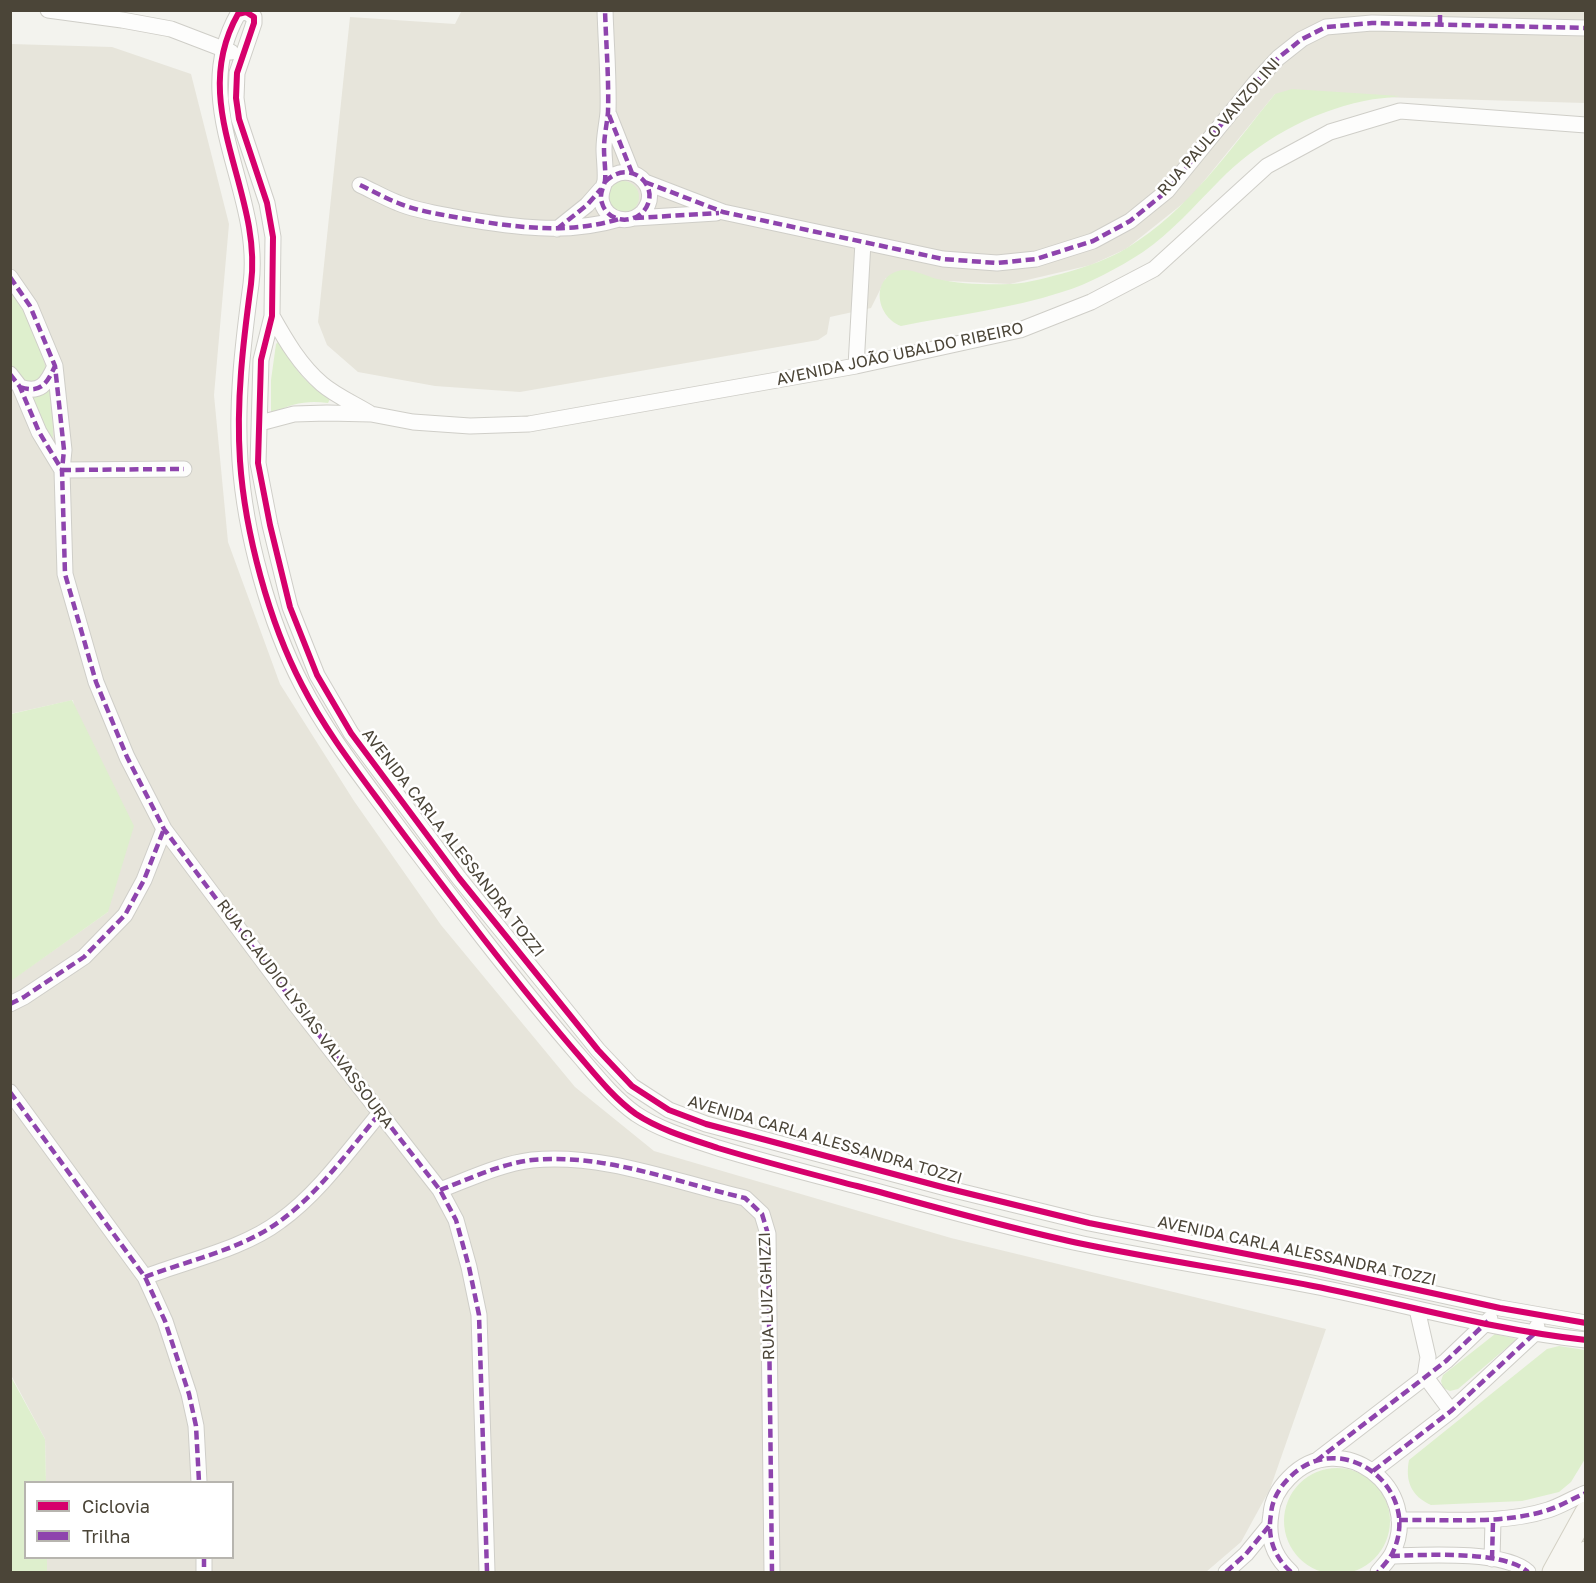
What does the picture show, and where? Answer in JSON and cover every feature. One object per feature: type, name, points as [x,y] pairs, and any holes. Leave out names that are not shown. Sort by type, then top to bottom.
[{"type":"main road","points":[[1553,1572],[1586,1512]]},
{"type":"main road","points":[[1576,1572],[1586,1552]]},
{"type":"street","points":[[48,10],[171,29],[242,56]]},
{"type":"street","points":[[605,10],[608,113],[603,186],[600,197],[606,211],[619,219],[627,220],[635,218],[646,206],[648,190],[638,177],[608,113]]},
{"type":"street","name":"AVENIDA CARLA ALESSANDRA TOZZI","points":[[1586,1323],[1500,1308],[1318,1268],[1089,1223],[946,1188],[706,1124],[669,1110],[632,1086],[598,1050],[459,878],[351,733],[317,675],[290,607],[258,463],[261,360],[272,316],[273,237],[267,202],[239,119],[236,98],[237,73],[254,17],[246,12],[238,14],[233,21],[223,49],[219,87],[220,112],[247,215],[253,265],[242,355],[240,459],[245,508],[275,624],[300,683],[331,735],[518,983],[605,1086],[636,1113],[668,1130],[763,1162],[1080,1243],[1315,1286],[1534,1334],[1586,1340]]},
{"type":"street","name":"RUA PAULO VANZOLINI","points":[[638,177],[723,212],[943,259],[997,263],[1036,259],[1093,241],[1130,221],[1167,191],[1278,58],[1302,39],[1326,27],[1440,17],[1586,28]]},
{"type":"street","name":"AVENIDA JOÃO UBALDO RIBEIRO","points":[[260,423],[294,414],[371,414],[413,422],[447,425],[529,424],[856,366],[1020,330],[1091,302],[1154,269],[1267,166],[1330,132],[1400,111],[1586,125]]},
{"type":"street","points":[[557,229],[587,206],[617,173],[638,177]]},
{"type":"street","points":[[360,185],[399,204],[507,226],[557,229],[597,226],[619,219]]},
{"type":"street","name":"RUA PAULO VANZOLINI","points":[[635,218],[723,212]]},
{"type":"street","points":[[856,366],[863,242]]},
{"type":"street","name":"RUA CLAUDIO LYSIAS VALVASSOURA","points":[[10,277],[30,306],[55,366],[64,450],[62,470],[65,574],[96,682],[127,757],[164,829],[440,1190],[456,1220],[469,1267],[478,1315],[487,1572]]},
{"type":"street","name":"AVENIDA JOÃO UBALDO RIBEIRO","points":[[272,316],[287,344],[324,386],[371,414]]},
{"type":"street","points":[[20,387],[31,391],[38,389],[45,383],[55,366]]},
{"type":"street","name":"RUA CLAUDIO LYSIAS VALVASSOURA","points":[[10,374],[20,387],[39,432],[62,470]]},
{"type":"street","points":[[62,470],[184,469]]},
{"type":"street","points":[[10,1004],[84,957],[125,915],[144,880],[164,829]]},
{"type":"street","points":[[10,1092],[145,1277],[165,1321],[189,1394],[196,1426],[199,1481]]},
{"type":"street","points":[[145,1277],[243,1242],[280,1222],[311,1194],[380,1113]]},
{"type":"street","name":"RUA LUIZ GHIZZI","points":[[440,1190],[485,1172],[530,1160],[567,1159],[607,1163],[745,1198],[762,1214],[768,1234],[772,1572]]},
{"type":"street","points":[[1291,1572],[1276,1554],[1269,1526],[1272,1506],[1281,1486],[1296,1471],[1315,1461],[1446,1360],[1486,1324],[1500,1308]]},
{"type":"street","points":[[1417,1309],[1428,1357],[1425,1376],[1451,1411]]},
{"type":"street","points":[[1373,1471],[1451,1411],[1534,1334],[1542,1316]]},
{"type":"street","points":[[1315,1461],[1336,1459],[1358,1463],[1373,1471],[1388,1486],[1396,1502],[1399,1520],[1398,1538],[1391,1556],[1378,1572]]},
{"type":"street","points":[[1399,1520],[1493,1521],[1549,1510],[1586,1493]]},
{"type":"street","points":[[1492,1559],[1493,1521]]},
{"type":"street","points":[[1226,1572],[1246,1554],[1269,1526]]},
{"type":"street","points":[[1391,1556],[1483,1557],[1520,1565],[1528,1572]]},
{"type":"shaded area","points":[[462,10],[1585,11],[1585,103],[1275,94],[1191,197],[1126,249],[1091,265],[1010,284],[886,278],[871,308],[830,317],[827,334],[818,340],[520,392],[435,386],[358,372],[327,345],[318,322],[350,17],[455,24]]},
{"type":"shaded area","points":[[11,44],[112,47],[191,74],[229,224],[214,395],[228,542],[280,684],[354,801],[441,925],[575,1087],[654,1151],[951,1238],[1326,1329],[1270,1489],[1241,1542],[1206,1572],[47,1572],[47,1559],[234,1559],[234,1481],[46,1481],[45,1439],[11,1375],[10,981],[108,912],[73,700],[10,714]]},
{"type":"green space","points":[[1292,89],[1400,96],[1344,106],[1304,121],[1267,141],[1234,167],[1154,244],[1124,264],[1083,285],[1022,303],[901,326],[892,321],[881,305],[881,288],[885,280],[902,270],[955,282],[1017,283],[1039,280],[1076,270],[1120,252],[1170,216],[1225,157],[1275,94]]},
{"type":"green space","points":[[623,181],[634,186],[639,197],[634,208],[623,213],[612,208],[607,197],[612,186]]},
{"type":"green space","points":[[10,291],[29,320],[41,351],[47,374],[39,384],[20,383],[11,366]]},
{"type":"green space","points":[[278,342],[281,343],[301,375],[330,399],[328,403],[300,403],[271,412],[271,380]]},
{"type":"green space","points":[[52,387],[53,437],[49,438],[30,394],[42,394]]},
{"type":"green space","points":[[72,700],[134,826],[108,912],[11,981],[11,714]]},
{"type":"green space","points":[[1495,1334],[1517,1339],[1458,1389],[1450,1391],[1443,1388],[1441,1381],[1443,1375]]},
{"type":"green space","points":[[1559,1346],[1585,1350],[1585,1459],[1571,1482],[1559,1492],[1522,1501],[1431,1505],[1419,1497],[1409,1481],[1409,1460],[1547,1349]]},
{"type":"green space","points":[[10,1375],[45,1439],[46,1481],[24,1481],[24,1559],[47,1559],[47,1572],[11,1572]]},
{"type":"green space","points":[[1337,1468],[1357,1472],[1375,1483],[1386,1501],[1390,1521],[1386,1541],[1375,1559],[1357,1570],[1337,1574],[1317,1570],[1299,1559],[1288,1541],[1284,1521],[1288,1501],[1299,1483],[1317,1472]]},
{"type":"marked path","points":[[605,10],[608,112],[604,144],[605,181],[601,200],[609,214],[620,219],[632,219],[643,212],[648,203],[649,194],[647,185],[641,178],[624,172],[605,182]]},
{"type":"marked path","points":[[1440,10],[1440,24]]},
{"type":"marked path","points":[[645,182],[723,212],[943,259],[997,263],[1036,259],[1093,241],[1130,221],[1167,191],[1278,58],[1302,39],[1326,27],[1372,23],[1586,28]]},
{"type":"marked path","points":[[609,115],[632,173]]},
{"type":"marked path","points":[[360,185],[413,208],[500,224],[559,228],[579,227],[619,219]]},
{"type":"marked path","points":[[557,229],[587,205],[601,189]]},
{"type":"marked path","points":[[635,218],[719,213]]},
{"type":"marked path","points":[[10,277],[30,306],[55,366],[64,450],[62,470],[65,574],[96,682],[127,757],[164,829],[295,1004],[440,1190],[456,1220],[479,1315],[487,1572]]},
{"type":"marked path","points":[[20,387],[33,389],[42,386],[55,366]]},
{"type":"marked path","points":[[10,374],[20,387],[39,432],[62,470]]},
{"type":"marked path","points":[[62,470],[184,469]]},
{"type":"marked path","points":[[10,1004],[84,957],[125,915],[144,880],[164,829]]},
{"type":"marked path","points":[[10,1092],[145,1277],[165,1321],[189,1394],[196,1426],[199,1481]]},
{"type":"marked path","points":[[145,1277],[233,1247],[280,1221],[321,1184],[380,1113]]},
{"type":"marked path","points":[[440,1190],[485,1172],[520,1162],[559,1159],[586,1161],[639,1170],[745,1198],[762,1214],[768,1234],[772,1572]]},
{"type":"marked path","points":[[1316,1461],[1446,1361],[1488,1321]]},
{"type":"marked path","points":[[1373,1471],[1451,1411],[1536,1330]]},
{"type":"marked path","points":[[1291,1572],[1280,1560],[1271,1539],[1270,1522],[1274,1499],[1289,1478],[1309,1463],[1331,1458],[1353,1461],[1372,1471],[1387,1487],[1397,1507],[1399,1530],[1392,1554],[1378,1572]]},
{"type":"marked path","points":[[1399,1520],[1512,1518],[1548,1510],[1586,1493]]},
{"type":"marked path","points":[[1492,1559],[1493,1521]]},
{"type":"marked path","points":[[1226,1572],[1246,1554],[1269,1526]]},
{"type":"marked path","points":[[1391,1556],[1483,1557],[1517,1565],[1528,1572]]},
{"type":"marked path","points":[[204,1559],[204,1572]]},
{"type":"cycle path","points":[[1586,1323],[1500,1308],[1318,1268],[1089,1223],[946,1188],[706,1124],[669,1110],[632,1086],[598,1050],[459,878],[351,733],[317,675],[290,607],[258,463],[261,360],[272,316],[273,237],[267,203],[239,119],[236,98],[237,73],[254,17],[246,12],[238,14],[224,48],[220,82],[222,115],[247,215],[252,249],[251,284],[240,395],[240,461],[253,547],[279,634],[302,685],[350,761],[507,969],[614,1095],[645,1120],[697,1141],[770,1163],[998,1224],[1083,1244],[1313,1286],[1517,1330],[1586,1340]]}]
